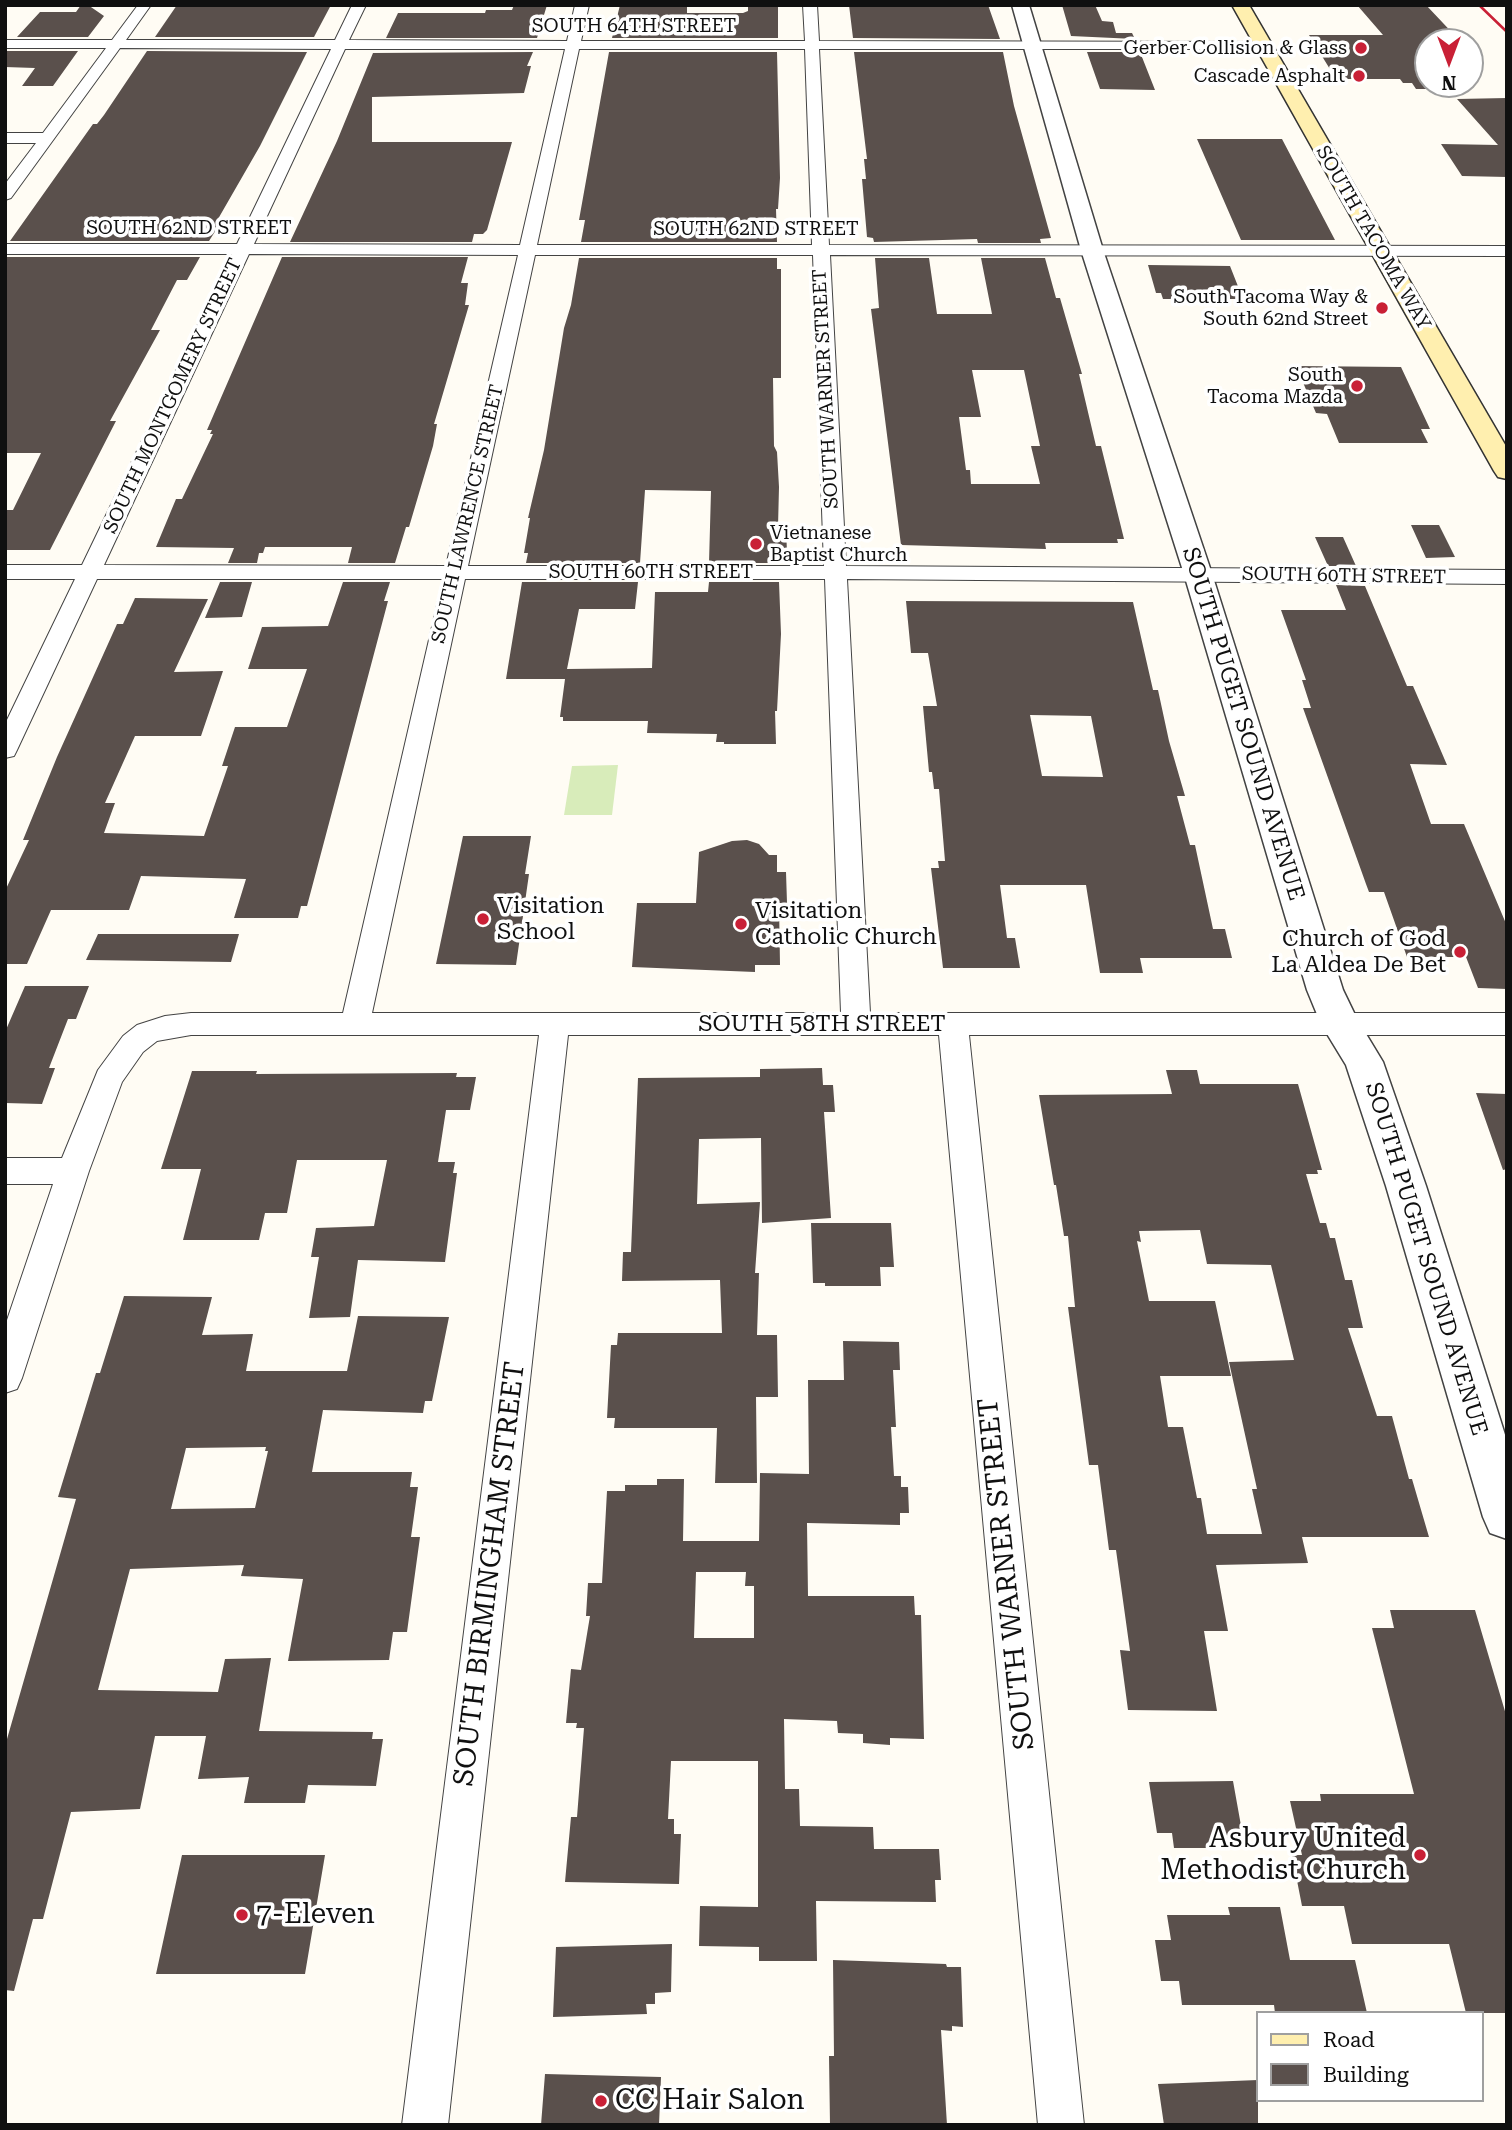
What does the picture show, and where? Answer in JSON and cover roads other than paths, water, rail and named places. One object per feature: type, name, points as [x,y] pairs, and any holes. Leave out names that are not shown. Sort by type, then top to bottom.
[{"type":"main road","name":"SOUTH TACOMA WAY","points":[[1240,5],[1507,471]]},
{"type":"street","points":[[5,195],[145,5]]},
{"type":"street","name":"SOUTH MONTGOMERY STREET","points":[[5,750],[359,5]]},
{"type":"street","name":"SOUTH LAWRENCE STREET","points":[[355,1024],[582,5]]},
{"type":"street","name":"SOUTH WARNER STREET","points":[[810,5],[856,1024]]},
{"type":"street","name":"SOUTH PUGET SOUND AVENUE","points":[[1020,5],[1092,250],[1198,574],[1325,990],[1340,1024],[1364,1062],[1406,1186],[1507,1517]]},
{"type":"street","name":"SOUTH 64TH STREET","points":[[5,44],[1263,46]]},
{"type":"street","points":[[5,138],[47,138]]},
{"type":"street","name":"SOUTH 62ND STREET","points":[[5,249],[1507,251]]},
{"type":"street","name":"SOUTH 60TH STREET","points":[[5,572],[835,572],[1507,577]]},
{"type":"street","name":"SOUTH 58TH STREET","points":[[73,1171],[109,1078],[127,1050],[139,1039],[165,1027],[191,1024],[1507,1024]]},
{"type":"street","name":"SOUTH BIRMINGHAM STREET","points":[[425,2125],[555,1024]]},
{"type":"street","name":"SOUTH WARNER STREET","points":[[953,1024],[1061,2125]]},
{"type":"street","points":[[5,1171],[73,1171],[5,1378]]},
{"type":"railway","points":[[1479,5],[1507,32]]},
{"type":"place","name":"Gerber Collision & Glass","points":[[1361,48]]},
{"type":"place","name":"Cascade Asphalt","points":[[1359,76]]},
{"type":"place","name":"South Tacoma Way & South 62nd Street","points":[[1382,308]]},
{"type":"place","name":"South Tacoma Mazda","points":[[1357,386]]},
{"type":"place","name":"Vietnanese Baptist Church","points":[[756,544]]},
{"type":"place","name":"Visitation School","points":[[483,919]]},
{"type":"place","name":"Visitation Catholic Church","points":[[741,924]]},
{"type":"place","name":"Church of God La Aldea De Bet","points":[[1460,952]]},
{"type":"place","name":"Asbury United Methodist Church","points":[[1420,1855]]},
{"type":"place","name":"7-Eleven","points":[[242,1915]]},
{"type":"place","name":"CC Hair Salon","points":[[601,2101]]}]
